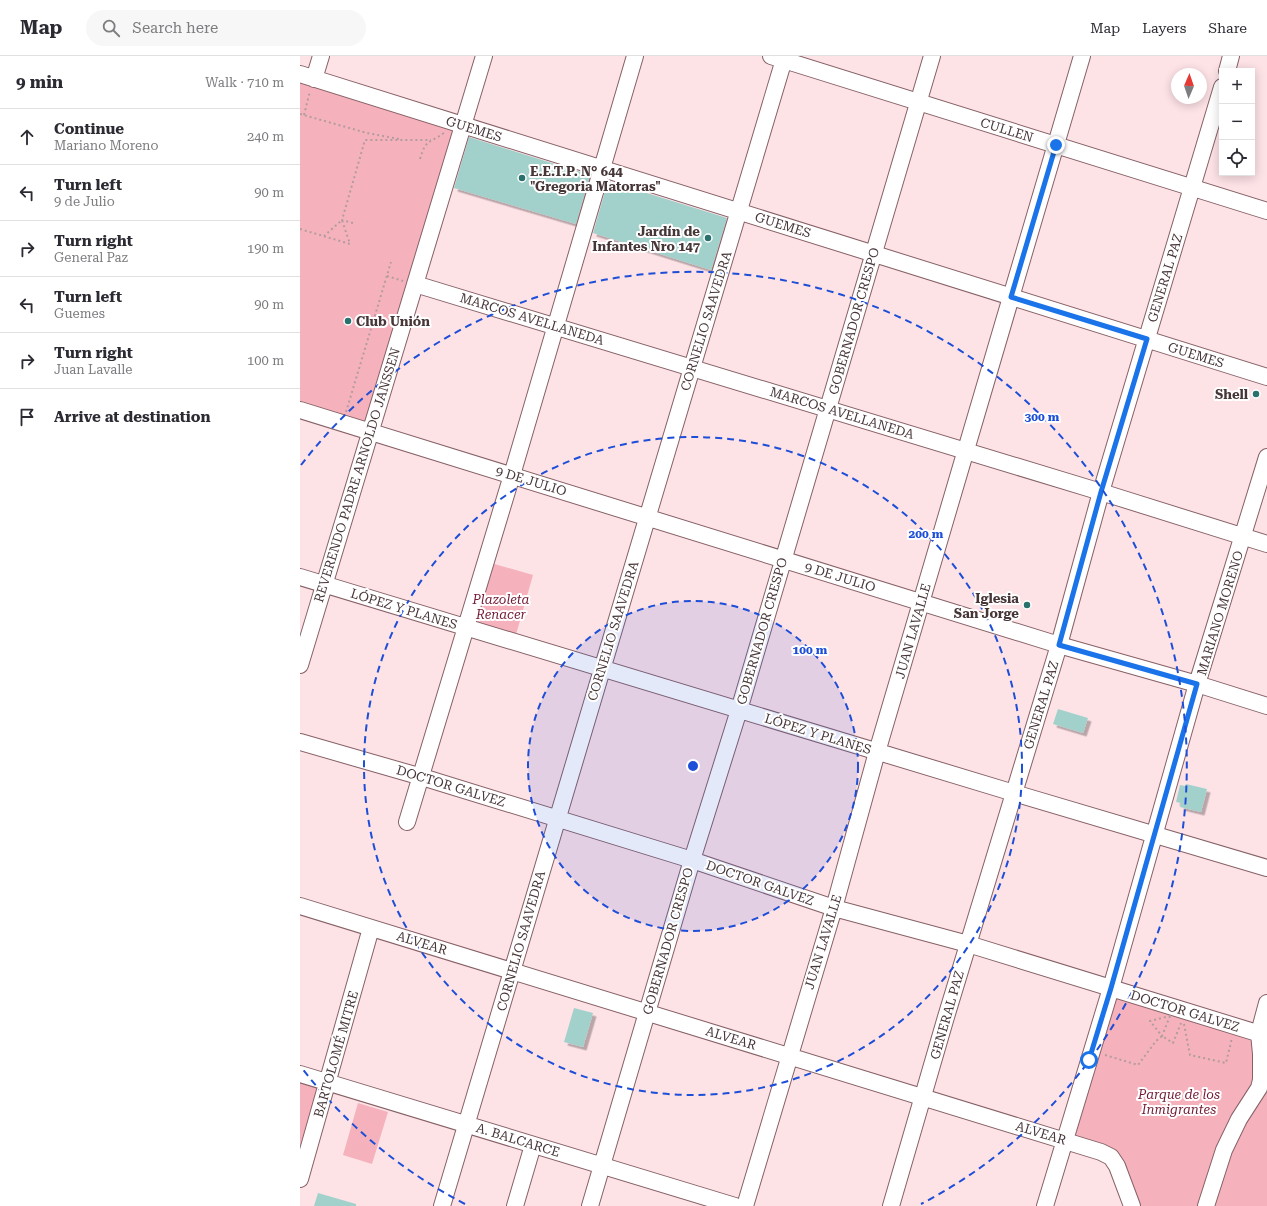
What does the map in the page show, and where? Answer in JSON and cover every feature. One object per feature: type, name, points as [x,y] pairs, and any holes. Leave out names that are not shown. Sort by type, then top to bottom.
[{"type":"street","points":[[307,76],[321,56]]},
{"type":"street","name":"REVERENDO PADRE ARNOLDO JANSSEN","points":[[300,665],[371,432],[410,282],[456,128],[484,56]]},
{"type":"street","points":[[407,822],[512,475],[636,56]]},
{"type":"street","name":"GOBERNADOR CRESPO","points":[[590,1206],[692,860],[739,710],[932,56]]},
{"type":"street","name":"JUAN LAVALLE","points":[[745,1206],[834,908],[921,603],[1082,56]]},
{"type":"street","points":[[1228,68],[1231,56]]},
{"type":"street","name":"CULLEN","points":[[780,57],[918,102],[1267,211]]},
{"type":"street","name":"CORNELIO SAAVEDRA","points":[[442,1206],[739,212],[780,57]]},
{"type":"street","name":"GUEMES","points":[[307,76],[456,128],[603,169],[1267,376]]},
{"type":"street","name":"GENERAL PAZ","points":[[891,1206],[924,1098],[968,944],[1059,645],[1101,492],[1219,97]]},
{"type":"street","name":"MARCOS AVELLANEDA","points":[[410,282],[1267,544]]},
{"type":"street","name":"9 DE JULIO","points":[[300,410],[921,603],[1267,706]]},
{"type":"street","name":"MARIANO MORENO","points":[[1045,1206],[1111,988],[1197,684],[1267,457]]},
{"type":"street","name":"LÓPEZ Y PLANES","points":[[300,577],[1267,868]]},
{"type":"street","name":"DOCTOR GALVEZ","points":[[300,742],[422,776],[692,860],[834,908],[968,944],[1263,1034]]},
{"type":"street","name":"ALVEAR","points":[[300,906],[1101,1152],[1111,1157],[1117,1166],[1132,1206]]},
{"type":"street","name":"BARTOLOMÉ MITRE","points":[[300,1179],[371,928]]},
{"type":"street","points":[[1206,1206],[1224,1150],[1239,1119],[1259,1088],[1262,1080],[1261,1054],[1267,1003]]},
{"type":"street","name":"A. BALCARCE","points":[[300,1074],[735,1206]]},
{"type":"street","points":[[515,1206],[533,1145]]},
{"type":"path","points":[[304,114],[307,76]]},
{"type":"path","points":[[300,114],[367,133],[404,140]]},
{"type":"path","points":[[420,159],[424,146],[431,140],[456,128]]},
{"type":"path","points":[[324,236],[342,220],[365,140],[431,140]]},
{"type":"path","points":[[342,220],[354,223]]},
{"type":"path","points":[[300,229],[350,244],[342,220]]},
{"type":"path","points":[[346,413],[391,262]]},
{"type":"path","points":[[387,276],[410,282]]},
{"type":"path","points":[[1092,1052],[1138,1065],[1156,1041],[1162,1036],[1170,1016],[1150,1021],[1162,1036],[1173,1043],[1183,1020],[1190,1055],[1226,1063],[1233,1035]]},
{"type":"green space","name":"Club Unión","points":[[300,80],[454,128],[365,423],[300,403]]},
{"type":"green space","name":"Plazoleta Renacer","points":[[491,563],[533,575],[515,638],[472,625]]},
{"type":"green space","name":"Parque de los Inmigrantes","points":[[1111,988],[1267,1036],[1267,1206],[1132,1206],[1117,1166],[1065,1141]]},
{"type":"green space","points":[[300,1077],[320,1083],[300,1152]]},
{"type":"green space","points":[[358,1103],[388,1112],[372,1164],[343,1155]]},
{"type":"building","name":"E.E.T.P. N° 644 \"Gregoria Matorras\"","points":[[469,137],[590,175],[576,224],[454,188]]},
{"type":"building","points":[[608,181],[727,218],[711,270],[593,233]]},
{"type":"building","points":[[1058,709],[1088,718],[1083,733],[1053,724]]},
{"type":"building","points":[[1186,784],[1207,789],[1201,812],[1180,807],[1181,803],[1176,802],[1180,785],[1185,786]]},
{"type":"building","points":[[574,1008],[593,1013],[583,1047],[564,1042]]},
{"type":"building","points":[[318,1193],[356,1204],[356,1206],[314,1206]]},
{"type":"place","name":"E.E.T.P. N° 644 \"Gregoria Matorras\"","points":[[522,178]]},
{"type":"place","name":"Jardín de Infantes Nro 147","points":[[708,238]]},
{"type":"place","name":"Club Unión","points":[[348,321]]},
{"type":"place","name":"Shell","points":[[1256,394]]},
{"type":"place","name":"Iglesia San Jorge","points":[[1027,605]]},
{"type":"route","points":[[1056,145],[1011,297],[1147,339],[1101,492],[1059,645],[1197,684],[1111,988],[1089,1060]]}]
